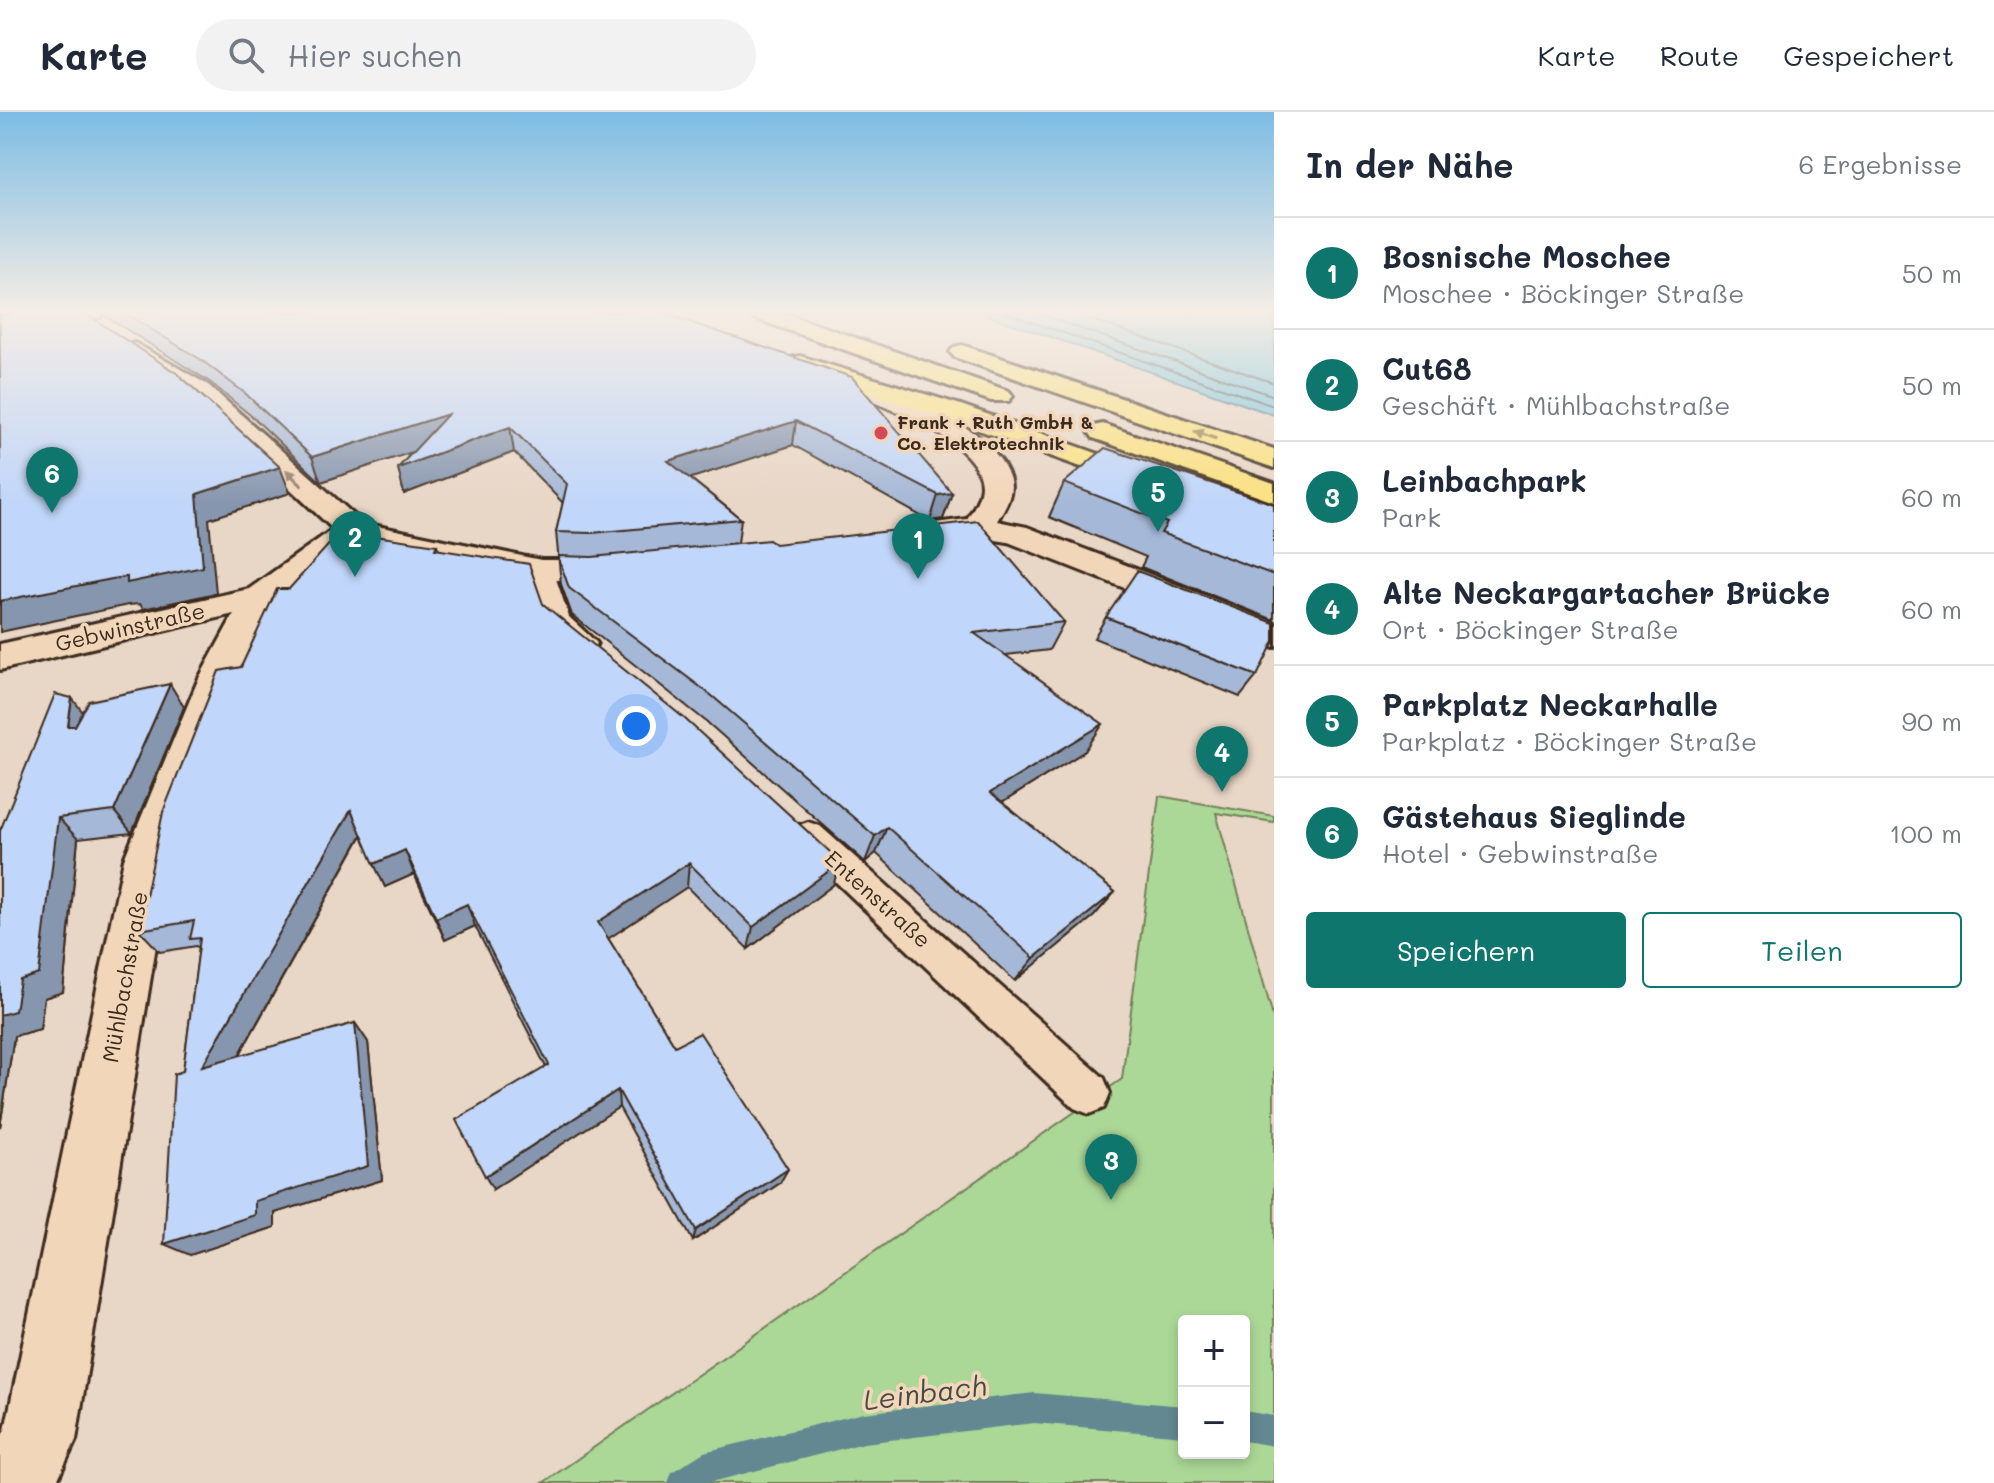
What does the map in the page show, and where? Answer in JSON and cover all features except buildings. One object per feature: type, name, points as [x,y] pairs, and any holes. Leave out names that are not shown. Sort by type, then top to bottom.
[{"type":"main road","points":[[842,376],[952,411],[1171,489]]},
{"type":"main road","points":[[941,376],[1018,403]]},
{"type":"main road","points":[[1031,376],[1274,459]]},
{"type":"main road","points":[[1075,423],[1274,493]]},
{"type":"street","points":[[178,376],[199,390],[352,530],[541,570],[593,572],[646,568]]},
{"type":"street","points":[[831,376],[911,407],[937,421],[985,459],[996,481],[991,505],[977,527]]},
{"type":"street","points":[[888,537],[977,527],[1016,534],[1274,635]]},
{"type":"street","name":"Mühlbachstraße","points":[[17,1483],[39,1440],[147,859],[217,680],[261,597],[352,530]]},
{"type":"street","name":"Gebwinstraße","points":[[0,657],[261,597]]},
{"type":"lane","points":[[541,570],[557,621],[603,659]]},
{"type":"lane","name":"Entenstraße","points":[[787,816],[1089,1093]]},
{"type":"green space","points":[[1159,796],[1274,816],[1274,822],[1216,813],[1274,1020],[1274,1483],[543,1483],[1122,1079]]},
{"type":"water","points":[[1162,376],[1274,376],[1274,415]]},
{"type":"waterway","name":"Leinbach","points":[[683,1483],[704,1467],[864,1428],[1034,1408],[1178,1420]]},
{"type":"waterway","name":"Leinbach","points":[[1250,1427],[1274,1431]]},
{"type":"place","name":"Frank + Ruth GmbH & Co. Elektrotechnik","points":[[881,433]]},
{"type":"place","name":"Gästehaus Sieglinde","points":[[52,513]]},
{"type":"place","name":"Parkplatz Neckarhalle","points":[[1158,532]]},
{"type":"place","name":"Cut68","points":[[355,577]]},
{"type":"place","name":"Bosnische Moschee","points":[[918,579]]},
{"type":"place","name":"Alte Neckargartacher Brücke","points":[[1222,792]]},
{"type":"place","name":"Leinbachpark","points":[[1111,1200]]}]
